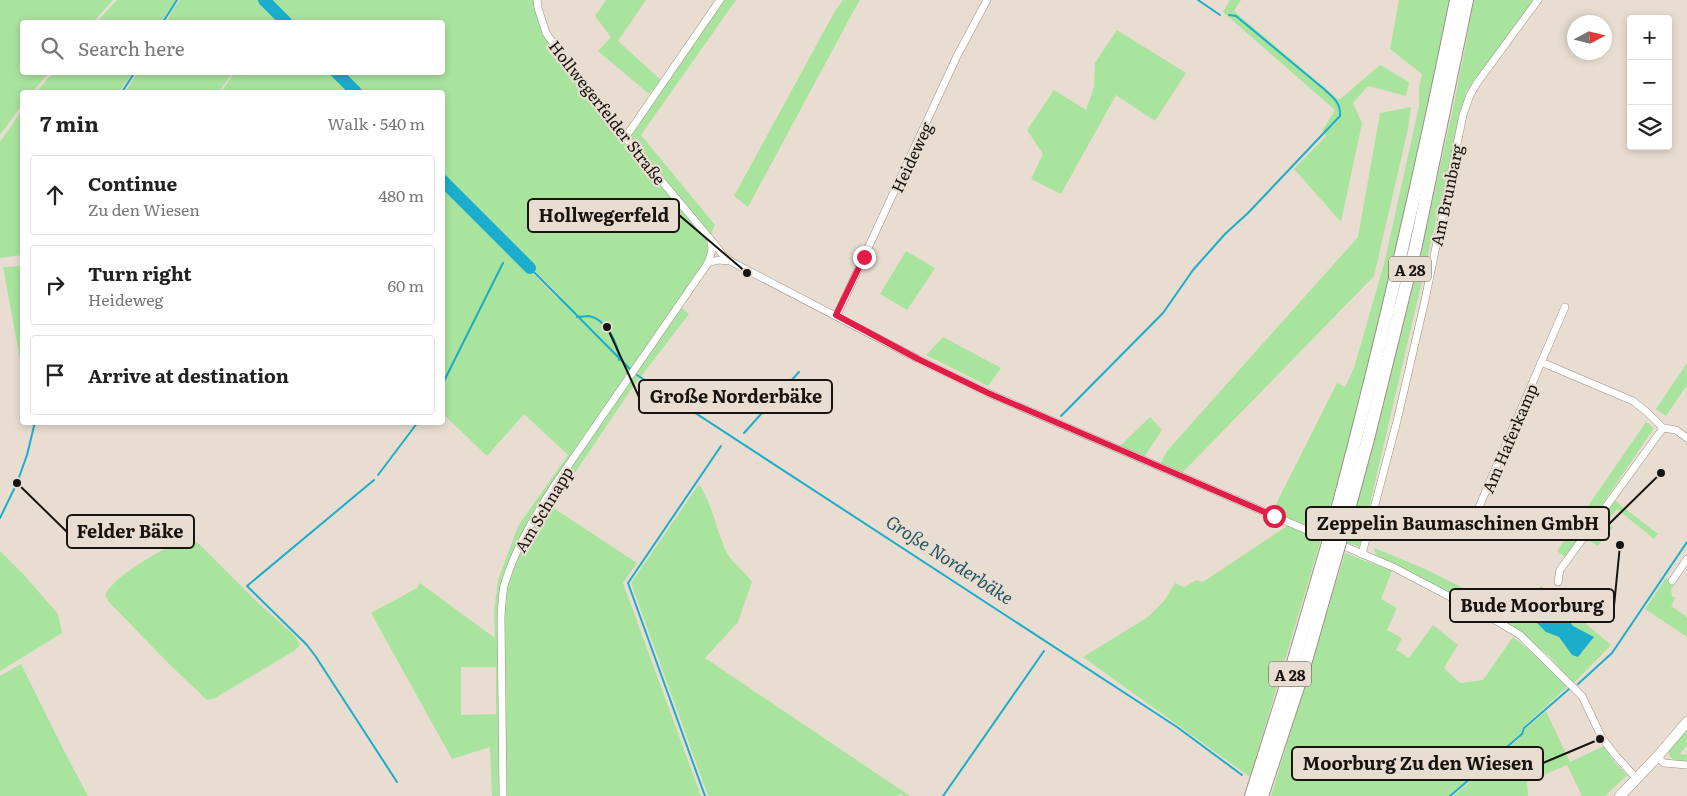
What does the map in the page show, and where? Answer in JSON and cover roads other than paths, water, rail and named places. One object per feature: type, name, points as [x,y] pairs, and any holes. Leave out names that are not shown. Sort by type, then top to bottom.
[{"type":"highway","name":"A 28","points":[[1337,532],[1407,231],[1456,0]]},
{"type":"highway","name":"A 28","points":[[1262,796],[1300,678],[1331,553],[1370,429],[1416,245],[1467,0]]},
{"type":"highway","name":"A 28","points":[[1251,796],[1331,553]]},
{"type":"main road","points":[[1620,796],[1657,758],[1687,722]]},
{"type":"street","name":"Hollwegerfelder Straße","points":[[537,0],[543,26],[549,38],[594,100],[723,255],[732,262]]},
{"type":"street","points":[[625,138],[720,0]]},
{"type":"street","name":"Heideweg","points":[[836,315],[957,56],[987,0]]},
{"type":"street","name":"Am Brunbarg","points":[[1362,554],[1397,421],[1423,310],[1463,115],[1470,95],[1477,83],[1538,0]]},
{"type":"street","name":"Am Schnapp","points":[[503,796],[500,616],[504,588],[511,565],[552,488],[708,263],[712,250],[711,240]]},
{"type":"street","points":[[708,263],[718,260],[732,262],[918,359],[988,393],[1395,568],[1478,610],[1520,635],[1582,696],[1602,738],[1637,779]]},
{"type":"street","name":"Am Haferkamp","points":[[1476,514],[1565,307]]},
{"type":"street","points":[[1541,362],[1633,401],[1648,412],[1663,428],[1676,430],[1687,438]]},
{"type":"street","points":[[1558,582],[1560,570],[1663,428]]},
{"type":"street","points":[[1672,581],[1687,559]]},
{"type":"street","points":[[1657,758],[1664,763],[1687,765]]},
{"type":"water","points":[[1546,605],[1561,610],[1573,626],[1594,637],[1578,657],[1572,655],[1559,637],[1546,632],[1534,620],[1534,611],[1539,606]]},
{"type":"waterway","points":[[164,20],[177,0]]},
{"type":"waterway","name":"Große Norderbäke","points":[[264,0],[284,20]]},
{"type":"waterway","points":[[1198,0],[1220,15]]},
{"type":"waterway","points":[[1061,416],[1163,313],[1193,270],[1225,234],[1248,213],[1340,116],[1338,104],[1330,95],[1236,16],[1229,15]]},
{"type":"waterway","points":[[123,90],[133,75]]},
{"type":"waterway","name":"Große Norderbäke","points":[[339,75],[354,90]]},
{"type":"waterway","name":"Große Norderbäke","points":[[445,183],[530,268]]},
{"type":"waterway","points":[[445,379],[503,263]]},
{"type":"waterway","name":"Große Norderbäke","points":[[530,268],[631,370]]},
{"type":"waterway","name":"Große Norderbäke","points":[[577,317],[589,316],[595,318],[606,327],[617,347],[619,360]]},
{"type":"waterway","points":[[744,433],[799,372]]},
{"type":"waterway","name":"Große Norderbäke","points":[[637,375],[1177,727],[1242,775]]},
{"type":"waterway","points":[[0,518],[17,483],[27,455],[34,425]]},
{"type":"waterway","points":[[378,475],[416,425]]},
{"type":"waterway","points":[[705,796],[628,583],[721,446]]},
{"type":"waterway","points":[[374,480],[247,586],[307,645],[397,782]]},
{"type":"waterway","points":[[1578,684],[1612,653],[1687,542]]},
{"type":"waterway","points":[[943,796],[1044,651]]},
{"type":"waterway","points":[[1450,796],[1522,734],[1524,728],[1569,689]]},
{"type":"place","name":"Hollwegerfeld","points":[[747,273]]},
{"type":"place","name":"Große Norderbäke","points":[[607,327]]},
{"type":"place","name":"Zeppelin Baumaschinen GmbH","points":[[1661,473]]},
{"type":"place","name":"Felder Bäke","points":[[17,483]]},
{"type":"place","name":"Bude Moorburg","points":[[1620,545]]},
{"type":"place","name":"Moorburg Zu den Wiesen","points":[[1600,739]]}]
